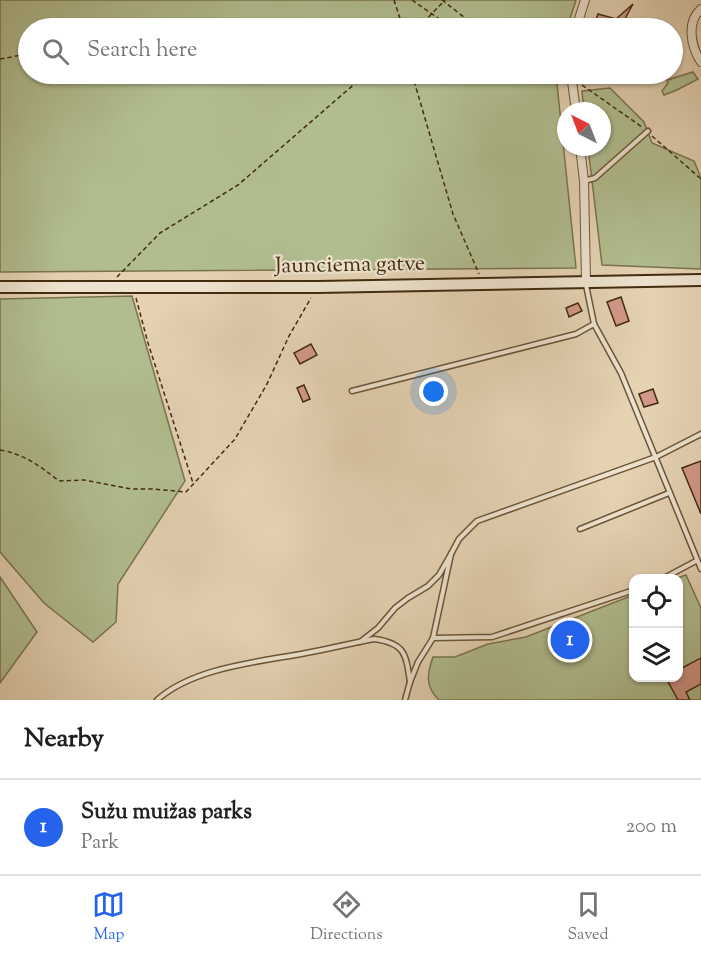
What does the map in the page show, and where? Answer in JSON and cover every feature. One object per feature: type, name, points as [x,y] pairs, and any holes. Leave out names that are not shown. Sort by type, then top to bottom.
[{"type":"main road","name":"Jaunciema gatve","points":[[0,287],[318,287],[701,280]]},
{"type":"street","points":[[579,18],[585,0]]},
{"type":"street","points":[[700,61],[693,47],[691,25],[697,12],[701,9]]},
{"type":"street","points":[[572,84],[575,102]]},
{"type":"street","points":[[581,156],[584,182],[586,281]]},
{"type":"lane","points":[[584,182],[595,178],[648,131]]},
{"type":"lane","points":[[586,281],[594,324],[621,373],[701,569]]},
{"type":"lane","points":[[352,391],[576,334],[594,324]]},
{"type":"lane","points":[[360,642],[378,628],[408,597],[428,586],[439,575],[459,539],[477,521],[656,458],[701,434]]},
{"type":"lane","points":[[580,529],[669,493]]},
{"type":"lane","points":[[405,700],[418,662],[433,638],[451,554]]},
{"type":"lane","points":[[673,574],[696,561]]},
{"type":"lane","points":[[433,638],[492,638],[629,591]]},
{"type":"lane","points":[[157,700],[183,684],[209,673],[374,639],[390,641],[403,651],[410,682]]},
{"type":"path","points":[[394,0],[400,18]]},
{"type":"path","points":[[412,0],[437,18]]},
{"type":"path","points":[[429,18],[444,0],[466,18]]},
{"type":"path","points":[[0,59],[18,56]]},
{"type":"path","points":[[108,286],[160,233],[238,185],[354,84]]},
{"type":"path","points":[[415,84],[453,214],[482,283]]},
{"type":"path","points":[[583,84],[648,131],[701,179]]},
{"type":"path","points":[[132,286],[194,484]]},
{"type":"path","points":[[0,450],[13,452],[33,461],[59,481],[84,480],[116,488],[186,492],[235,439],[267,384],[289,336],[318,287]]},
{"type":"green space","points":[[0,0],[576,0],[570,18],[18,18],[18,84],[557,84],[559,102],[557,102],[557,156],[564,156],[576,268],[0,272]]},
{"type":"green space","points":[[693,72],[698,79],[664,95],[662,91],[667,84],[683,84],[683,75]]},
{"type":"green space","points":[[610,88],[644,122],[652,143],[694,161],[701,178],[701,269],[602,265],[589,156],[611,156],[611,102],[583,102],[582,91]]},
{"type":"green space","points":[[132,296],[185,481],[118,584],[116,622],[93,642],[44,603],[0,552],[0,299]]},
{"type":"green space","points":[[686,575],[701,608],[701,700],[439,700],[431,690],[428,680],[433,657],[455,657],[488,644],[526,637],[629,597],[629,682],[683,682],[683,576]]},
{"type":"green space","points":[[0,577],[37,632],[0,683]]},
{"type":"building","points":[[633,4],[625,18],[617,18]]},
{"type":"building","points":[[598,14],[612,18],[596,18]]},
{"type":"building","points":[[621,297],[629,321],[616,326],[607,302]]},
{"type":"building","points":[[578,303],[582,311],[569,317],[566,308]]},
{"type":"building","points":[[311,344],[317,355],[300,364],[294,353]]},
{"type":"building","points":[[304,385],[310,399],[303,402],[297,388]]},
{"type":"building","points":[[653,389],[658,403],[644,407],[639,394]]},
{"type":"building","points":[[701,461],[701,514],[682,468]]},
{"type":"building","points":[[701,658],[701,684],[686,692],[690,700],[678,700],[668,682],[683,682],[683,667]]},
{"type":"place","name":"Sužu muižas parks","points":[[570,640]]}]
